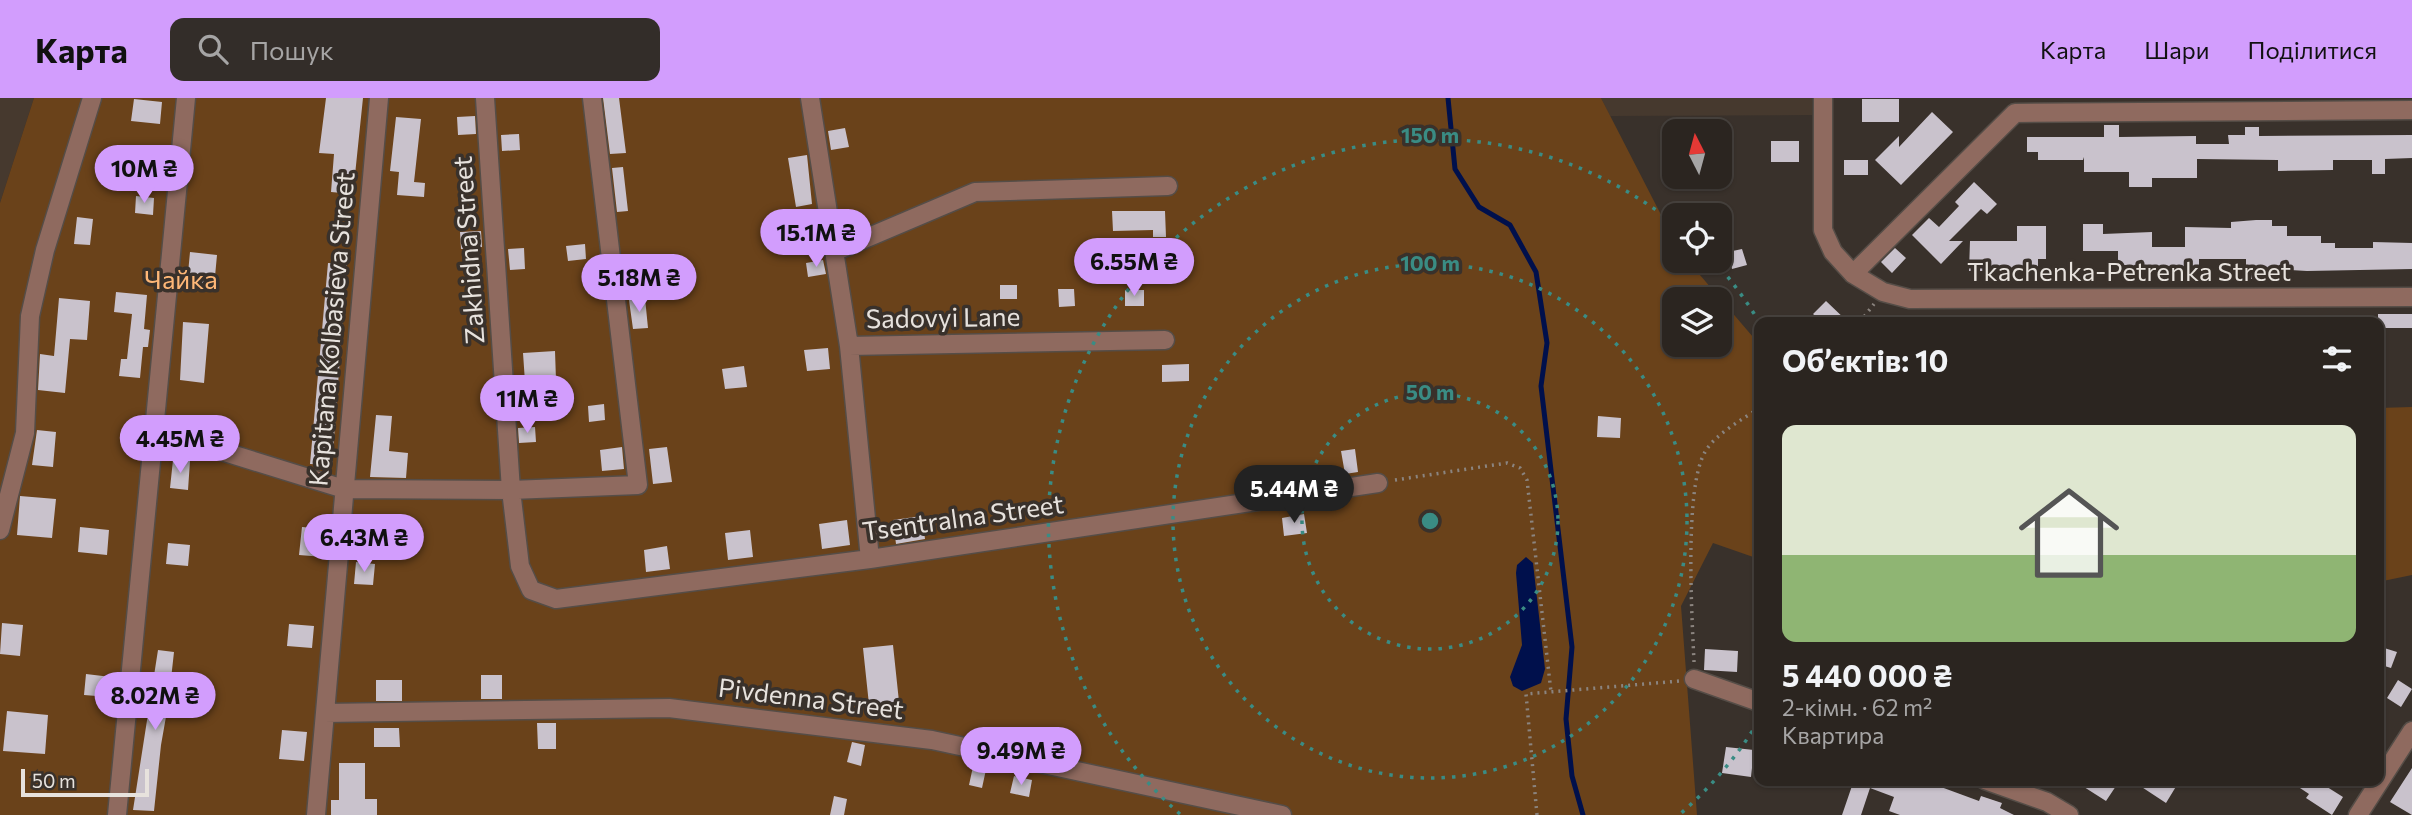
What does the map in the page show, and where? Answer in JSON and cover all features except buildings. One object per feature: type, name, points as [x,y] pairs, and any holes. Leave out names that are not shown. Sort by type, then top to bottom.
[{"type":"street","points":[[0,530],[25,433],[25,373],[30,316],[45,250],[92,98]]},
{"type":"street","points":[[117,815],[157,431],[187,98]]},
{"type":"street","name":"Kapitana Kolbasieva Street","points":[[316,815],[379,98]]},
{"type":"street","name":"Zakhidna Street","points":[[485,98],[511,490],[520,566],[531,590],[556,599]]},
{"type":"street","points":[[157,431],[345,489],[511,490],[638,485],[592,98]]},
{"type":"street","points":[[810,98],[849,346],[870,559]]},
{"type":"street","name":"Tkachenka-Petrenka Street","points":[[1823,98],[1823,230],[1833,252],[1853,274],[1883,292],[1910,299],[2412,297]]},
{"type":"street","points":[[1853,274],[2015,105],[2383,104],[2412,110]]},
{"type":"street","points":[[836,251],[975,192],[1168,187]]},
{"type":"street","name":"Sadovyi Lane","points":[[849,346],[1165,340]]},
{"type":"street","name":"Tsentralna Street","points":[[556,599],[870,559],[1378,483]]},
{"type":"street","points":[[1694,679],[1754,700]]},
{"type":"street","name":"Pivdenna Street","points":[[325,713],[670,708],[932,740],[1282,815]]},
{"type":"street","points":[[2384,775],[2412,731]]},
{"type":"street","points":[[1997,786],[2043,809],[2069,815]]},
{"type":"street","points":[[2358,815],[2377,786]]},
{"type":"path","points":[[1537,815],[1527,694],[1694,679],[1693,523],[1699,466],[1705,451],[1715,440],[1754,412]]},
{"type":"path","points":[[1378,483],[1507,463],[1520,468],[1527,480],[1551,692]]},
{"type":"shaded area","points":[[0,98],[34,98],[0,203]]},
{"type":"shaded area","points":[[1601,98],[1812,98],[1812,115],[1610,116]]},
{"type":"shaded area","points":[[1526,557],[1533,563],[1545,669],[1541,683],[1522,691],[1513,686],[1510,677],[1522,645],[1517,565]]},
{"type":"green space","name":"Чайка","points":[[34,98],[1601,98],[1662,217],[1662,273],[1698,273],[1710,287],[1662,287],[1662,357],[1732,357],[1732,312],[1754,338],[1754,557],[1713,543],[1681,606],[1697,815],[0,815],[0,203]]},
{"type":"green space","points":[[2412,407],[2412,575],[2384,581],[2384,408]]},
{"type":"waterway","points":[[1448,98],[1455,169],[1479,207],[1510,225],[1536,272],[1547,343],[1541,386],[1572,647],[1566,719],[1572,776],[1583,815]]}]
